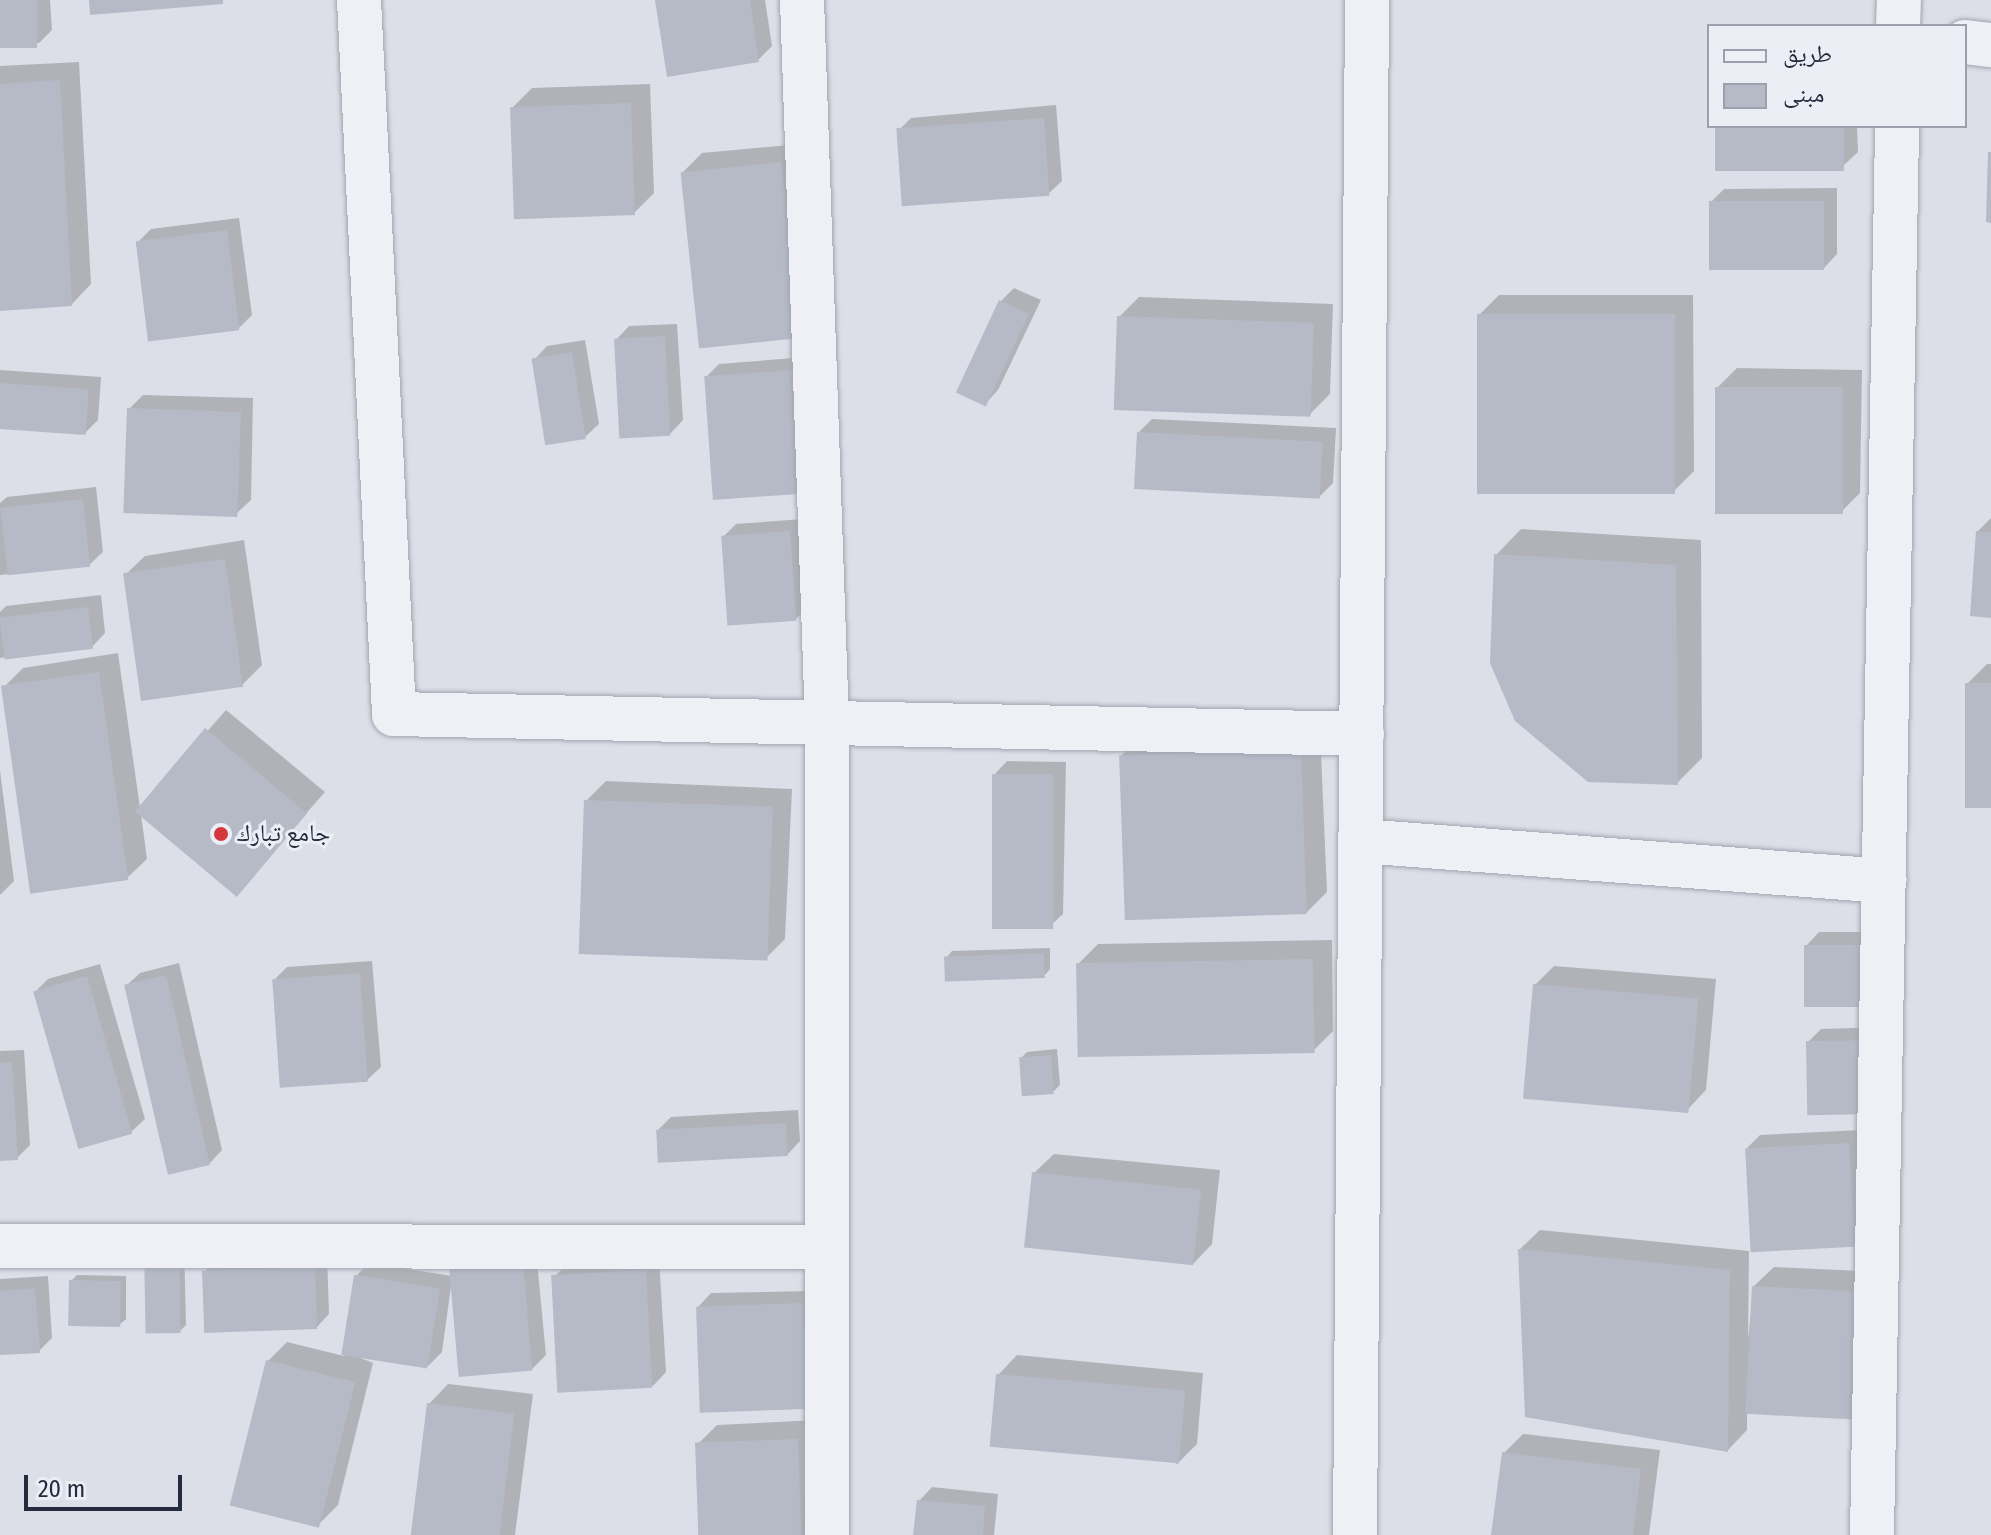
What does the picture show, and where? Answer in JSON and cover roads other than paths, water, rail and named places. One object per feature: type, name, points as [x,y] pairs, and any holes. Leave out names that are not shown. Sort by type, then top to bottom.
[{"type":"street","points":[[359,0],[394,714],[1362,734]]},
{"type":"street","points":[[802,0],[827,723],[827,1535]]},
{"type":"street","points":[[1355,1535],[1367,0]]},
{"type":"street","points":[[1898,24],[1899,0]]},
{"type":"street","points":[[1967,42],[1991,45]]},
{"type":"street","points":[[1872,1535],[1897,128]]},
{"type":"street","points":[[1361,841],[1884,881]]},
{"type":"street","points":[[0,1246],[827,1247]]},
{"type":"place","name":"جامع تبارك","points":[[221,834]]}]
